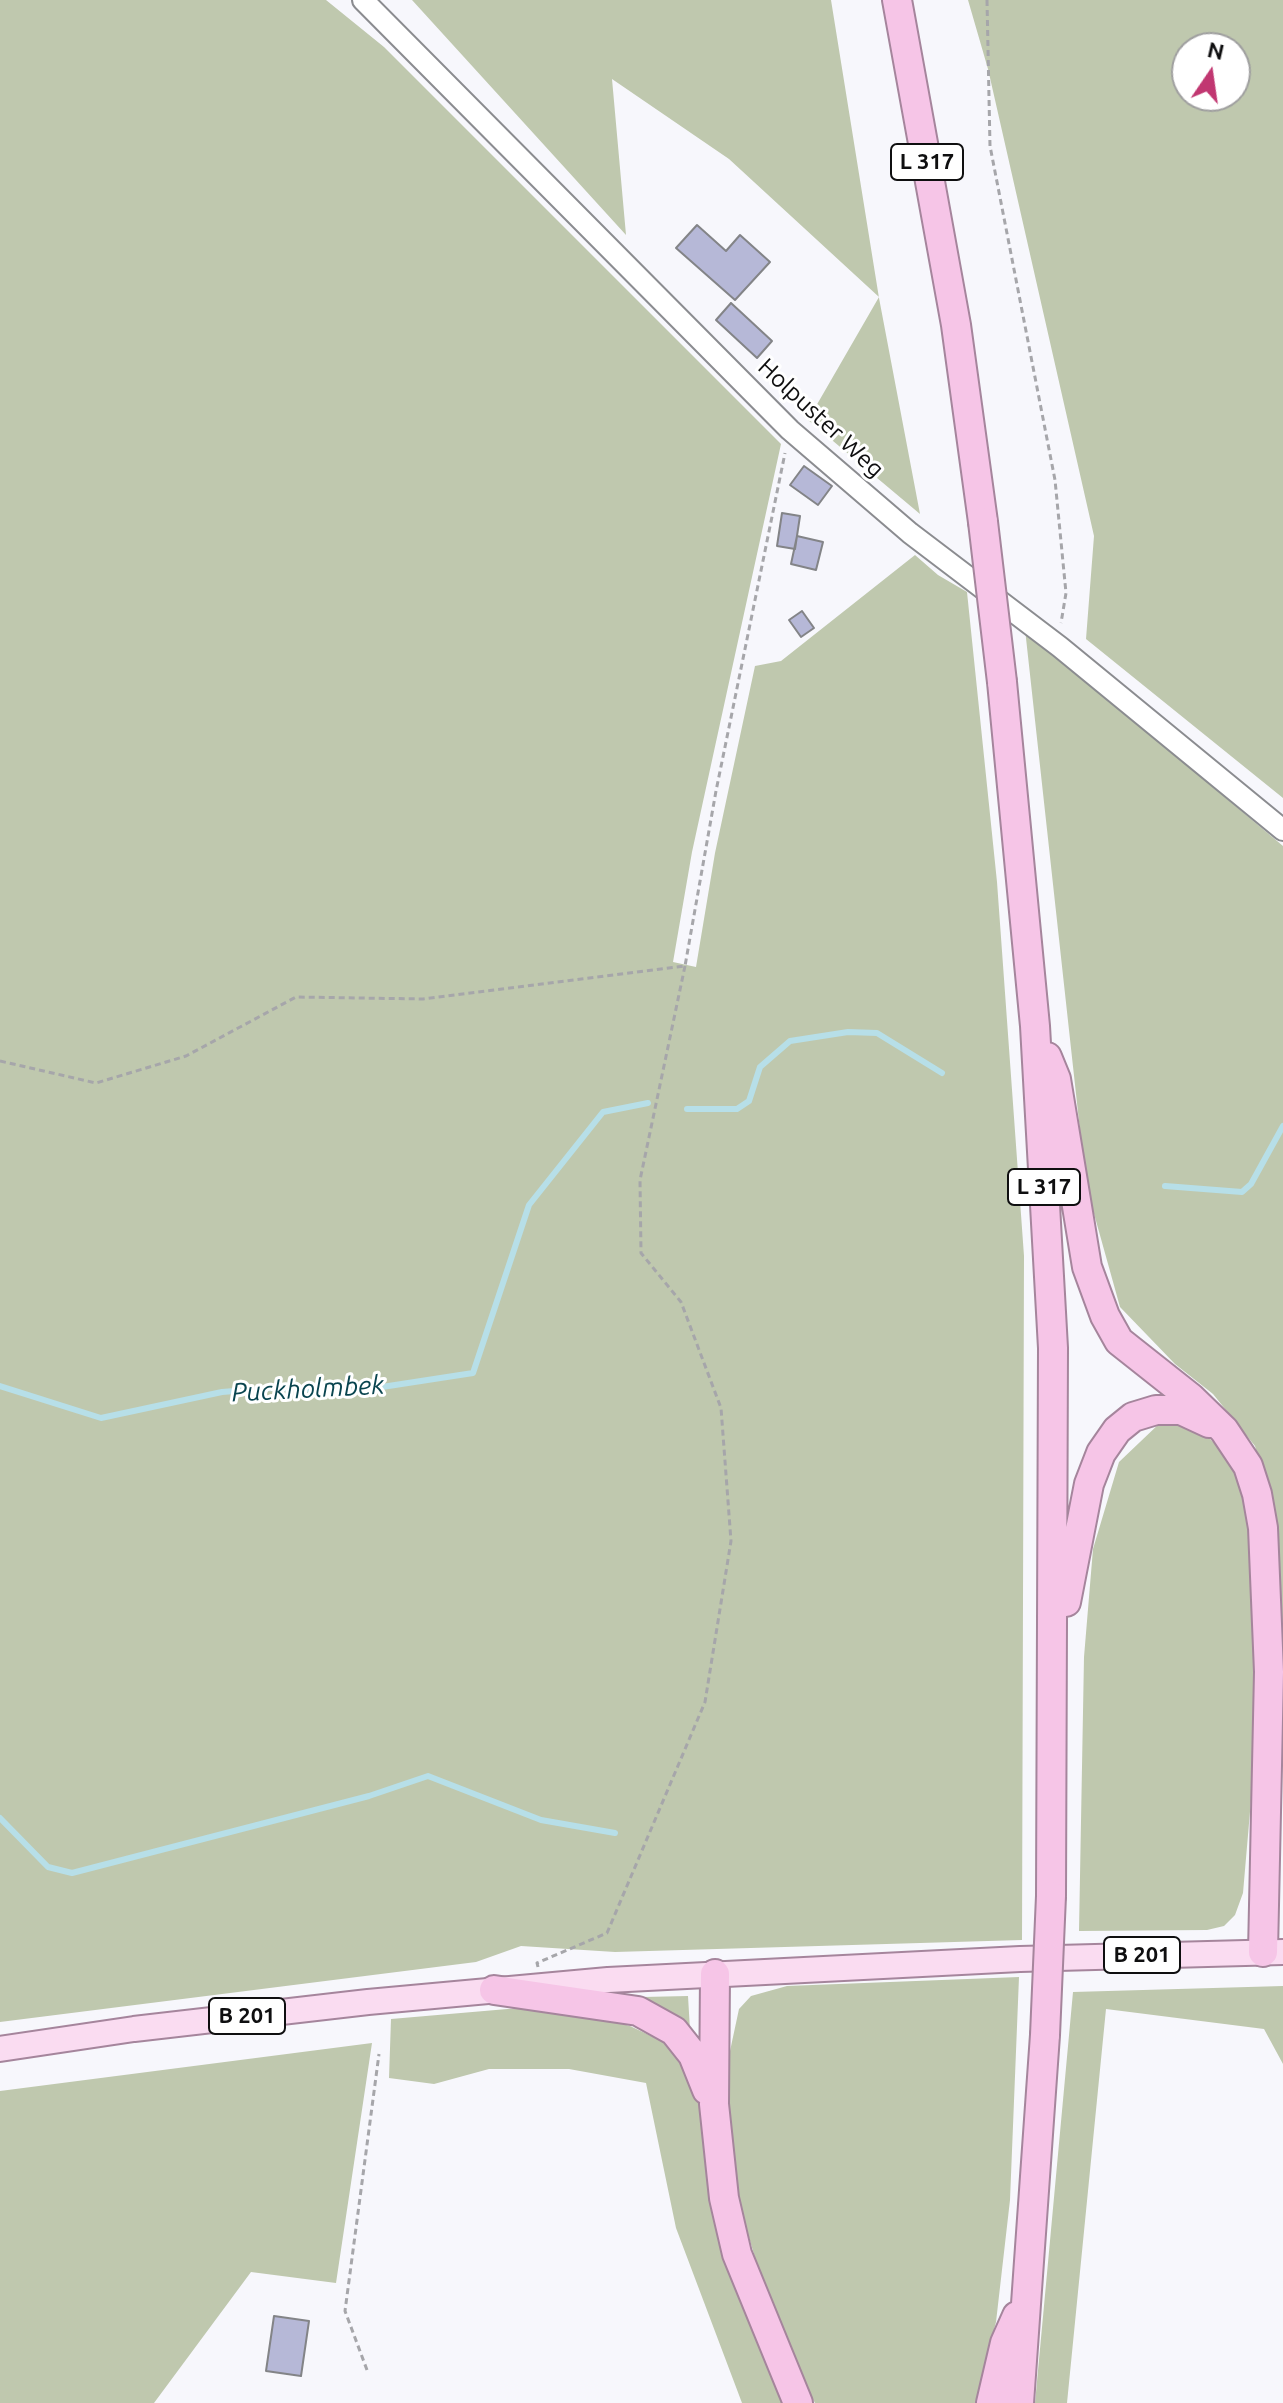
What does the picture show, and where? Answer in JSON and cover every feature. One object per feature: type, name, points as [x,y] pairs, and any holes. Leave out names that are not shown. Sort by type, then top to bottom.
[{"type":"highway","name":"L 317","points":[[897,0],[956,325],[983,522],[1002,682],[1035,1026],[1053,1348],[1054,1671]]},
{"type":"highway","points":[[1035,1026],[1056,1079],[1087,1267],[1105,1316],[1130,1351],[1191,1398],[1224,1430],[1248,1466],[1263,1528],[1269,1672],[1268,1822],[1273,1952]]},
{"type":"highway","points":[[1019,2403],[1045,2035],[1051,1896],[1054,1671],[1089,1484],[1101,1453],[1117,1430],[1133,1417],[1156,1410],[1181,1410],[1224,1430]]},
{"type":"highway","points":[[1268,1822],[1283,1862]]},
{"type":"highway","points":[[715,1974],[714,2104],[724,2198],[737,2254],[798,2403]]},
{"type":"highway","points":[[494,1990],[638,2011],[674,2031],[693,2055],[714,2104]]},
{"type":"highway","points":[[991,2403],[1005,2343],[1027,2294]]},
{"type":"main road","name":"B 201","points":[[0,2049],[134,2029],[541,1986],[1020,1959],[1273,1952]]},
{"type":"street","name":"Holpuster Weg","points":[[363,0],[790,430],[910,533],[1060,647],[1283,830]]},
{"type":"path","points":[[987,0],[990,146],[1055,480],[1066,593],[1059,629]]},
{"type":"path","points":[[541,1986],[537,1963],[607,1933],[651,1834],[705,1702],[731,1541],[721,1408],[681,1302],[641,1253],[640,1180],[790,430]]},
{"type":"path","points":[[0,1061],[96,1083],[186,1056],[296,997],[423,999],[685,966]]},
{"type":"path","points":[[367,2370],[345,2311],[379,2054]]},
{"type":"green space","points":[[0,0],[326,0],[384,47],[781,444],[692,852],[673,962],[696,967],[715,853],[755,666],[781,661],[915,555],[938,575],[967,592],[997,882],[1024,1256],[1022,1940],[615,1952],[521,1946],[476,1962],[0,2022]]},
{"type":"green space","points":[[412,0],[831,0],[879,297],[729,159],[612,79],[626,235]]},
{"type":"green space","points":[[968,0],[1283,0],[1283,798],[1086,639],[1094,536],[988,69]]},
{"type":"green space","points":[[879,298],[920,514],[808,420]]},
{"type":"green space","points":[[1025,629],[1283,846],[1283,1637],[1277,1525],[1255,1446],[1213,1394],[1175,1364],[1120,1307],[1086,1185]]},
{"type":"green space","points":[[1161,1422],[1197,1427],[1222,1450],[1239,1481],[1250,1518],[1256,1742],[1243,1893],[1235,1915],[1224,1926],[1207,1930],[1079,1931],[1084,1657],[1093,1549],[1119,1462]]},
{"type":"green space","points":[[1019,1977],[1010,2200],[996,2322],[975,2403],[815,2403],[778,2335],[737,2197],[728,2119],[730,2051],[739,2009],[751,1996],[787,1986]]},
{"type":"green space","points":[[1283,1986],[1283,2064],[1264,2029],[1106,2009],[1067,2403],[1035,2403],[1073,1992]]},
{"type":"green space","points":[[688,1996],[690,2030],[643,1999],[643,1997]]},
{"type":"green space","points":[[519,2008],[577,2012],[630,2026],[666,2043],[694,2074],[715,2213],[748,2319],[790,2403],[742,2403],[676,2228],[646,2083],[569,2069],[489,2069],[434,2084],[389,2078],[391,2019]]},
{"type":"green space","points":[[372,2043],[336,2283],[251,2272],[154,2403],[0,2403],[0,2091]]},
{"type":"building","points":[[697,225],[726,251],[740,235],[770,262],[735,300],[676,248]]},
{"type":"building","points":[[731,303],[772,341],[757,358],[716,320]]},
{"type":"building","points":[[804,466],[832,486],[818,505],[790,485]]},
{"type":"building","points":[[782,513],[800,516],[795,549],[777,546]]},
{"type":"building","points":[[797,536],[823,542],[816,570],[791,564]]},
{"type":"building","points":[[802,611],[814,628],[801,637],[789,620]]},
{"type":"building","points":[[274,2316],[309,2321],[301,2376],[266,2371]]},
{"type":"waterway","name":"Puckholmbek","points":[[687,1109],[737,1109],[749,1101],[760,1067],[790,1041],[848,1032],[877,1033],[942,1073]]},
{"type":"waterway","name":"Puckholmbek","points":[[0,1386],[101,1418],[222,1392],[272,1388],[356,1391],[473,1373],[529,1205],[603,1112],[648,1103]]},
{"type":"waterway","name":"Puckholmbek","points":[[1165,1186],[1242,1192],[1251,1184],[1283,1126]]},
{"type":"waterway","name":"Puckholmbek","points":[[0,1818],[48,1867],[72,1873],[369,1796],[428,1776],[541,1820],[615,1833]]}]
